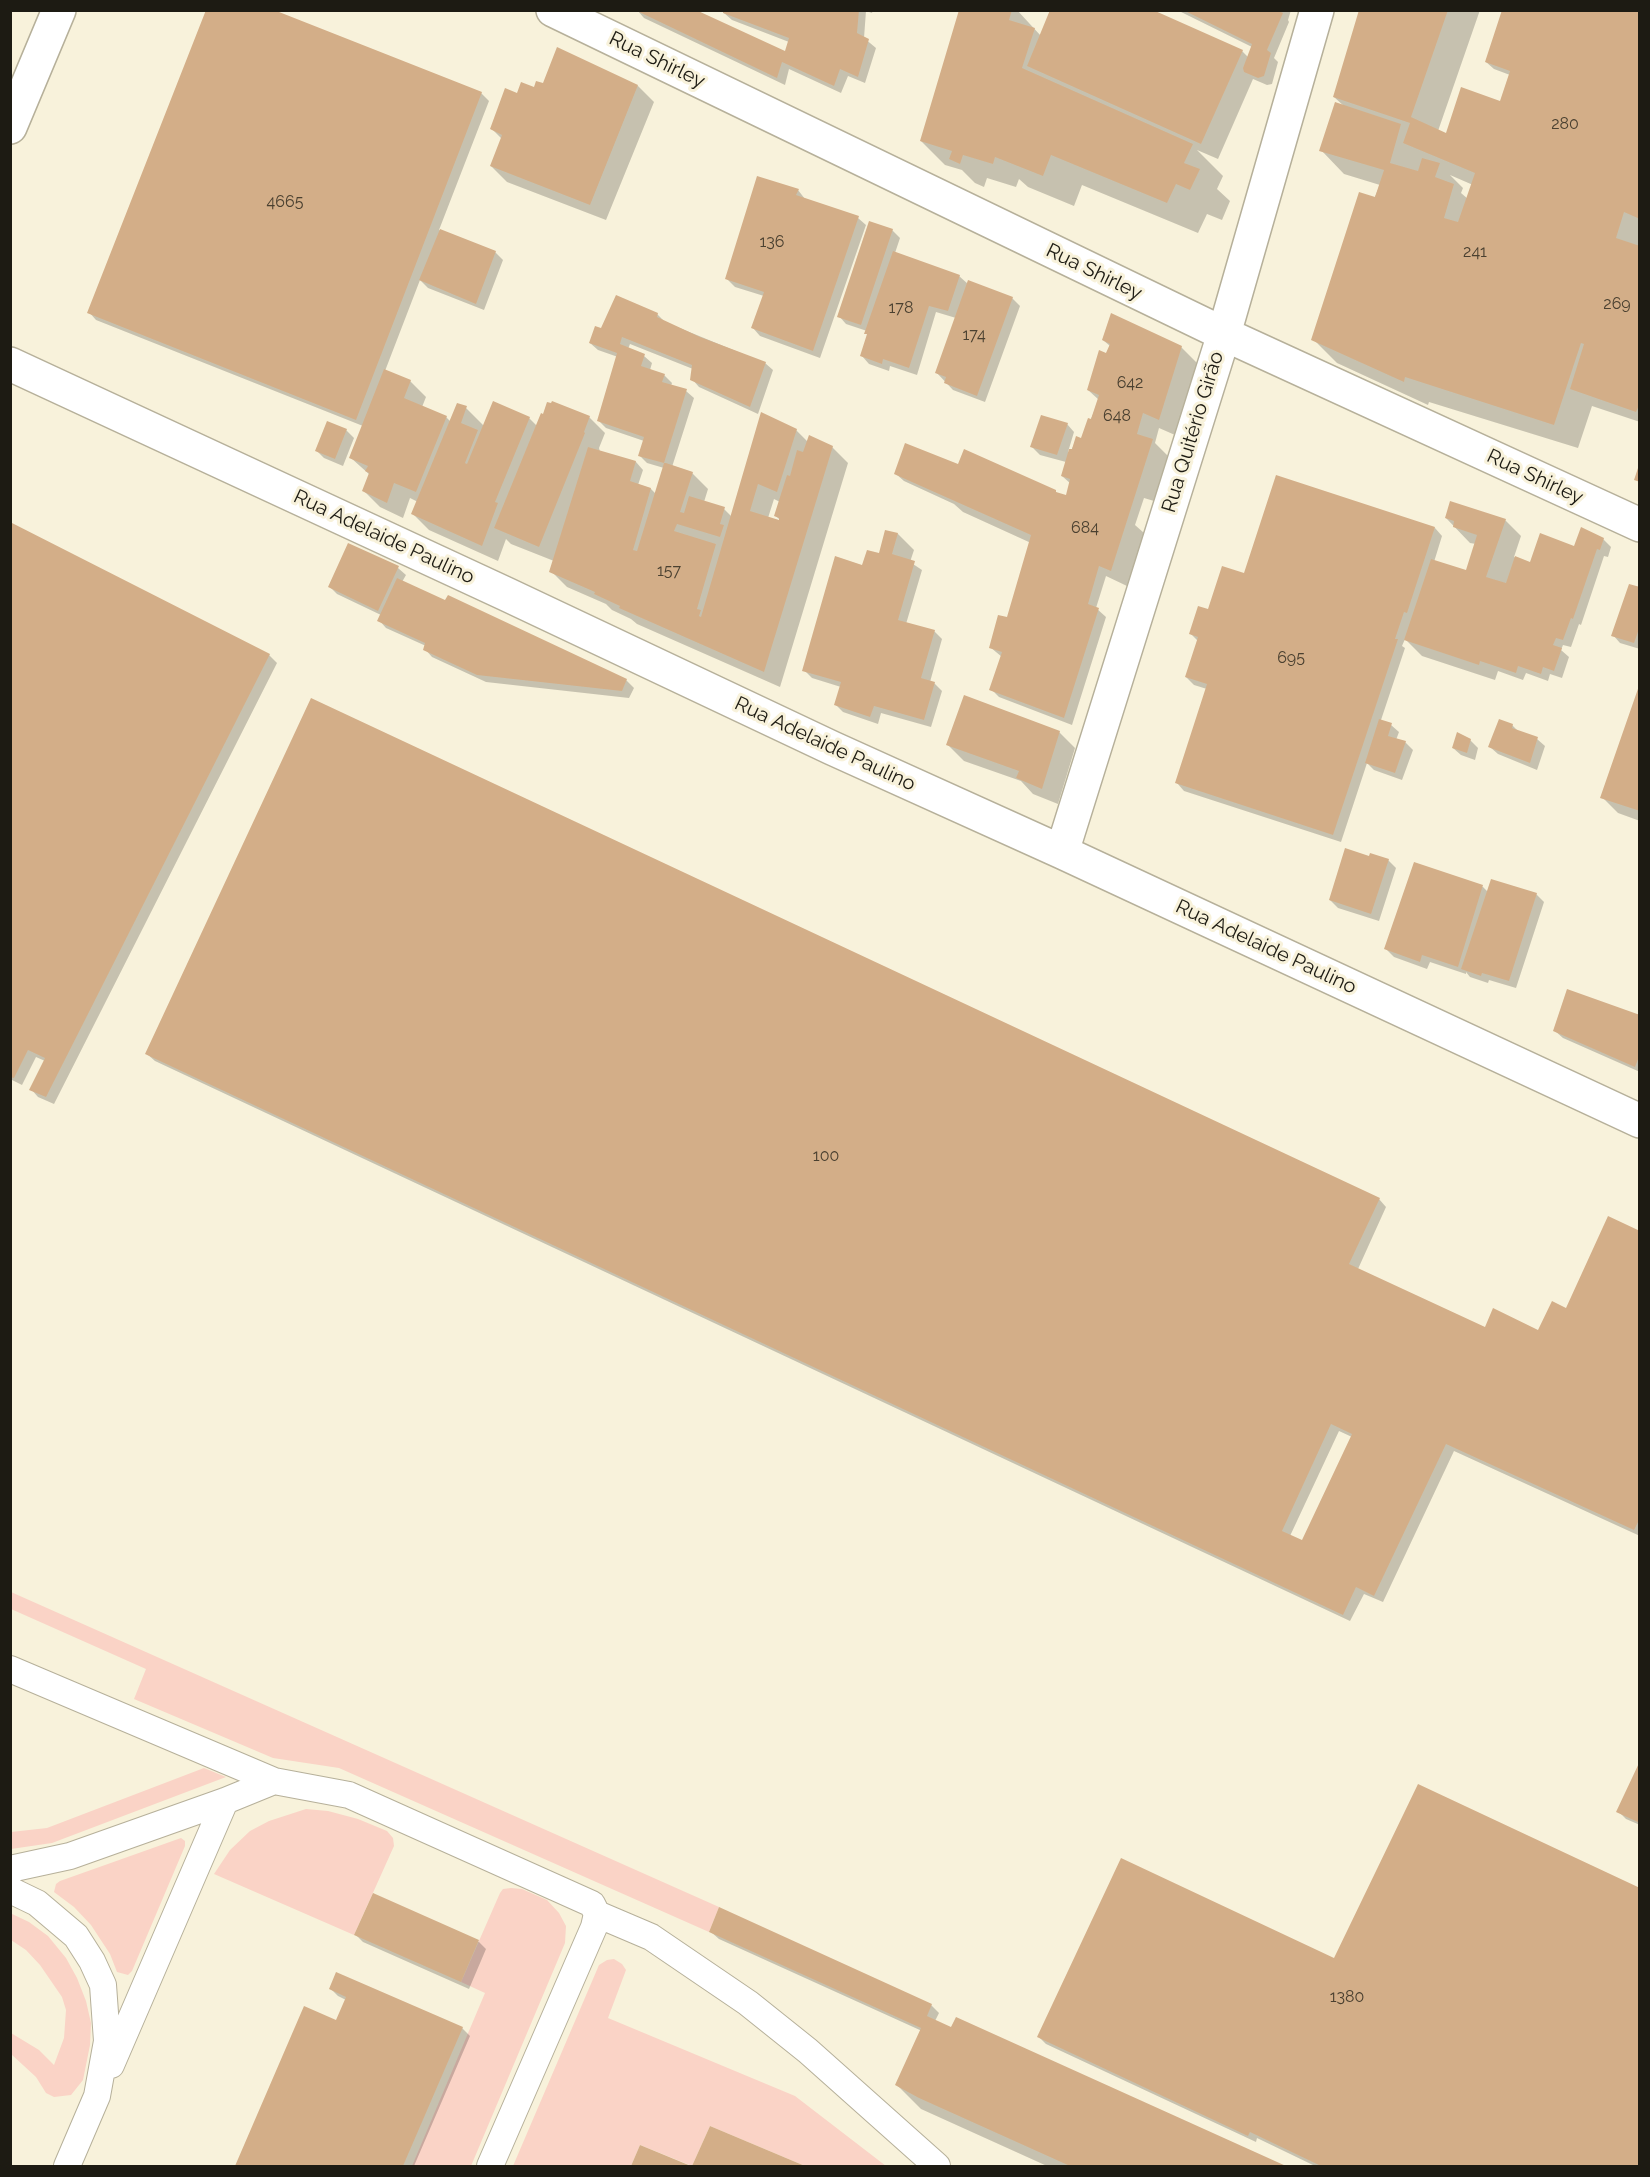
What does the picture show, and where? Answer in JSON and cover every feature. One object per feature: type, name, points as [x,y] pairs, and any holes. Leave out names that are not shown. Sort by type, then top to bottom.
[{"type":"street","points":[[10,127],[59,10]]},
{"type":"street","name":"Rua Shirley","points":[[553,10],[1224,334],[1640,525]]},
{"type":"street","name":"Rua Quitério Girão","points":[[1062,852],[1224,334],[1317,10]]},
{"type":"street","name":"Rua Adelaide Paulino","points":[[10,364],[832,748],[1062,852],[1640,1121]]},
{"type":"lane","points":[[10,1669],[274,1781],[349,1795],[592,1904],[597,1914],[594,1927],[490,2166]]},
{"type":"lane","points":[[10,1869],[70,1856],[225,1801],[274,1781]]},
{"type":"lane","points":[[67,2166],[225,1801]]},
{"type":"lane","points":[[10,1890],[37,1903],[76,1936],[92,1961],[103,1985],[107,2041],[97,2096]]},
{"type":"lane","points":[[597,1914],[651,1937],[748,2003],[808,2051],[937,2166]]},
{"type":"shaded area","points":[[11,1592],[719,1907],[709,1932],[339,1768],[273,1758],[134,1699],[146,1669],[11,1609]]},
{"type":"shaded area","points":[[204,1768],[226,1777],[52,1843],[11,1849],[11,1832],[47,1828]]},
{"type":"shaded area","points":[[306,1809],[328,1811],[358,1819],[387,1831],[393,1838],[394,1846],[354,1935],[214,1874],[230,1850],[250,1831],[269,1821]]},
{"type":"shaded area","points":[[181,1838],[185,1841],[185,1846],[132,1971],[128,1975],[117,1972],[110,1954],[91,1925],[74,1907],[54,1892],[56,1884]]},
{"type":"shaded area","points":[[503,1889],[522,1889],[547,1900],[559,1913],[566,1926],[565,1943],[471,2166],[412,2166],[485,1993],[461,1982],[500,1893]]},
{"type":"shaded area","points":[[10,1913],[29,1922],[48,1936],[66,1958],[86,2001],[91,2023],[90,2045],[83,2080],[71,2095],[54,2097],[46,2093],[36,2077],[11,2054],[11,2033],[39,2050],[54,2065],[64,2038],[66,2010],[62,1997],[40,1965],[26,1950],[11,1940]]},
{"type":"shaded area","points":[[614,1959],[626,1970],[608,2018],[795,2096],[886,2166],[805,2166],[710,2126],[692,2166],[640,2145],[631,2166],[513,2166],[599,1965]]},
{"type":"building","points":[[206,10],[274,10],[482,92],[356,420],[87,313]]},
{"type":"building","points":[[635,10],[696,10],[785,51],[789,38],[723,13],[723,10],[859,10],[857,33],[869,39],[858,77],[840,69],[834,86],[782,62],[777,78]]},
{"type":"building","points":[[959,10],[1012,10],[1009,20],[1035,28],[1022,68],[1193,144],[1184,163],[1200,169],[1190,190],[1176,184],[1167,203],[1051,155],[1043,176],[995,157],[993,164],[963,155],[960,164],[949,159],[952,151],[920,141]]},
{"type":"building","points":[[1050,10],[1153,10],[1243,50],[1201,144],[1027,66]]},
{"type":"building","points":[[1183,10],[1281,10],[1283,13],[1267,50],[1271,53],[1264,76],[1258,78],[1244,72],[1243,68],[1252,44]]},
{"type":"building","points":[[1359,10],[1448,10],[1411,117],[1446,133],[1461,87],[1500,101],[1510,71],[1485,62],[1502,10],[1640,10],[1640,219],[1624,212],[1616,238],[1640,246],[1640,403],[1636,412],[1570,389],[1584,344],[1581,343],[1554,425],[1405,377],[1404,382],[1311,340],[1359,192],[1375,197],[1384,170],[1319,151],[1335,102],[1401,124],[1390,163],[1418,171],[1422,158],[1440,163],[1435,177],[1454,184],[1444,218],[1458,222],[1475,173],[1403,143],[1410,123],[1333,97]]},
{"type":"building","points":[[557,47],[638,85],[590,205],[490,166],[502,135],[490,129],[505,88],[517,93],[521,82],[534,87],[536,81],[543,83]]},
{"type":"building","points":[[757,176],[799,189],[796,195],[859,216],[813,351],[751,328],[764,292],[725,279]]},
{"type":"building","points":[[869,221],[893,229],[861,325],[837,317]]},
{"type":"building","points":[[440,229],[496,251],[476,304],[419,280]]},
{"type":"building","points":[[893,251],[960,275],[948,311],[929,306],[909,368],[883,359],[882,364],[860,356],[867,334],[864,334]]},
{"type":"building","points":[[968,280],[1013,297],[977,396],[944,383],[946,377],[935,373]]},
{"type":"building","points":[[616,295],[658,313],[657,317],[700,337],[766,362],[750,407],[690,380],[692,365],[622,337],[620,344],[645,354],[641,366],[665,374],[662,382],[687,389],[664,463],[638,456],[644,437],[597,421],[617,353],[589,343],[595,326],[601,328]]},
{"type":"building","points":[[1111,313],[1182,346],[1159,420],[1143,413],[1137,434],[1153,439],[1111,571],[1099,566],[1088,604],[1099,608],[1064,718],[989,690],[1002,652],[989,648],[998,615],[1007,617],[1031,535],[894,474],[905,443],[958,464],[964,449],[1066,495],[1070,479],[1061,476],[1069,449],[1072,449],[1076,436],[1081,438],[1088,418],[1091,419],[1099,395],[1087,390],[1099,350],[1106,353],[1110,344],[1102,340]]},
{"type":"building","points":[[384,369],[411,380],[404,398],[447,416],[416,492],[394,483],[387,503],[362,491],[369,473],[365,471],[368,466],[349,458]]},
{"type":"building","points":[[493,401],[530,417],[495,502],[498,503],[482,546],[411,514],[457,403],[467,406],[461,423],[478,430],[465,463],[467,464]]},
{"type":"building","points":[[552,401],[590,416],[539,547],[494,528],[541,413],[543,414],[547,402]]},
{"type":"building","points":[[761,412],[797,429],[777,492],[758,484],[750,511],[779,520],[774,516],[787,475],[790,476],[797,450],[803,452],[809,435],[833,446],[764,672],[619,608],[620,606],[594,594],[595,592],[549,572],[588,447],[636,461],[630,481],[651,488],[633,550],[637,551],[664,463],[666,463],[693,472],[680,512],[684,513],[689,496],[725,507],[720,524],[724,525],[720,537],[677,524],[674,531],[716,544],[697,609],[701,610],[699,616],[701,617]]},
{"type":"building","points":[[1041,415],[1068,423],[1057,455],[1030,447]]},
{"type":"building","points":[[327,421],[347,429],[335,459],[315,451]]},
{"type":"building","points":[[1640,465],[1640,482],[1634,480]]},
{"type":"building","points":[[1276,475],[1435,527],[1407,613],[1404,612],[1395,639],[1398,639],[1333,835],[1175,783],[1207,684],[1185,677],[1198,637],[1189,634],[1198,606],[1208,609],[1222,566],[1244,573]]},
{"type":"building","points":[[1450,501],[1506,519],[1486,577],[1506,583],[1515,556],[1530,562],[1540,533],[1574,546],[1581,527],[1604,538],[1600,550],[1597,549],[1573,619],[1571,618],[1563,640],[1556,638],[1553,645],[1562,648],[1554,671],[1543,667],[1541,674],[1518,666],[1516,673],[1480,661],[1479,665],[1404,640],[1431,559],[1466,570],[1477,535],[1453,527],[1454,521],[1445,518]]},
{"type":"building","points":[[10,522],[270,654],[46,1097],[29,1090],[45,1058],[28,1050],[14,1078],[10,1077]]},
{"type":"building","points":[[885,530],[898,533],[892,554],[915,561],[898,620],[935,630],[921,678],[935,682],[924,720],[874,706],[870,717],[834,705],[841,682],[802,671],[835,556],[862,565],[867,550],[879,553]]},
{"type":"building","points":[[348,543],[399,566],[378,611],[328,587]]},
{"type":"building","points":[[397,578],[445,600],[448,595],[627,679],[622,691],[477,675],[423,650],[425,643],[377,621]]},
{"type":"building","points":[[1629,584],[1640,587],[1640,626],[1634,643],[1611,636]]},
{"type":"building","points":[[1640,683],[1640,811],[1600,798]]},
{"type":"building","points":[[964,695],[1060,731],[1042,789],[1016,778],[1019,771],[946,745]]},
{"type":"building","points":[[311,698],[1380,1198],[1349,1264],[1485,1327],[1493,1308],[1538,1330],[1552,1301],[1566,1308],[1608,1216],[1640,1231],[1640,1518],[1634,1530],[1446,1444],[1374,1596],[1356,1587],[1343,1615],[145,1054]],"holes":[[[1331,1424],[1352,1434],[1302,1540],[1282,1531]]]},
{"type":"building","points":[[1379,719],[1392,723],[1388,736],[1406,741],[1395,773],[1365,763]]},
{"type":"building","points":[[1499,719],[1513,724],[1512,728],[1538,737],[1530,763],[1488,747]]},
{"type":"building","points":[[1457,732],[1471,739],[1467,753],[1452,748]]},
{"type":"building","points":[[1345,848],[1369,856],[1370,853],[1389,859],[1371,914],[1329,900]]},
{"type":"building","points":[[1414,862],[1483,885],[1458,967],[1422,955],[1420,962],[1384,949]]},
{"type":"building","points":[[1491,879],[1537,893],[1509,981],[1482,973],[1481,976],[1461,969]]},
{"type":"building","points":[[1567,989],[1640,1015],[1640,1054],[1635,1067],[1553,1031]]},
{"type":"building","points":[[1640,1761],[1640,1823],[1616,1812]]},
{"type":"building","points":[[1418,1784],[1640,1888],[1640,2166],[1321,2166],[1250,2132],[1248,2136],[1037,2037],[1121,1858],[1334,1958]]},
{"type":"building","points":[[373,1893],[479,1940],[461,1982],[354,1935]]},
{"type":"building","points":[[719,1907],[932,2004],[927,2016],[951,2027],[956,2017],[1286,2166],[1070,2166],[919,2098],[895,2085],[921,2028],[709,1932]]},
{"type":"building","points":[[336,1972],[463,2027],[403,2166],[235,2166],[304,2006],[336,2020],[346,1997],[329,1989]]},
{"type":"building","points":[[710,2126],[805,2166],[692,2166]]},
{"type":"building","points":[[640,2145],[691,2166],[631,2166]]}]
